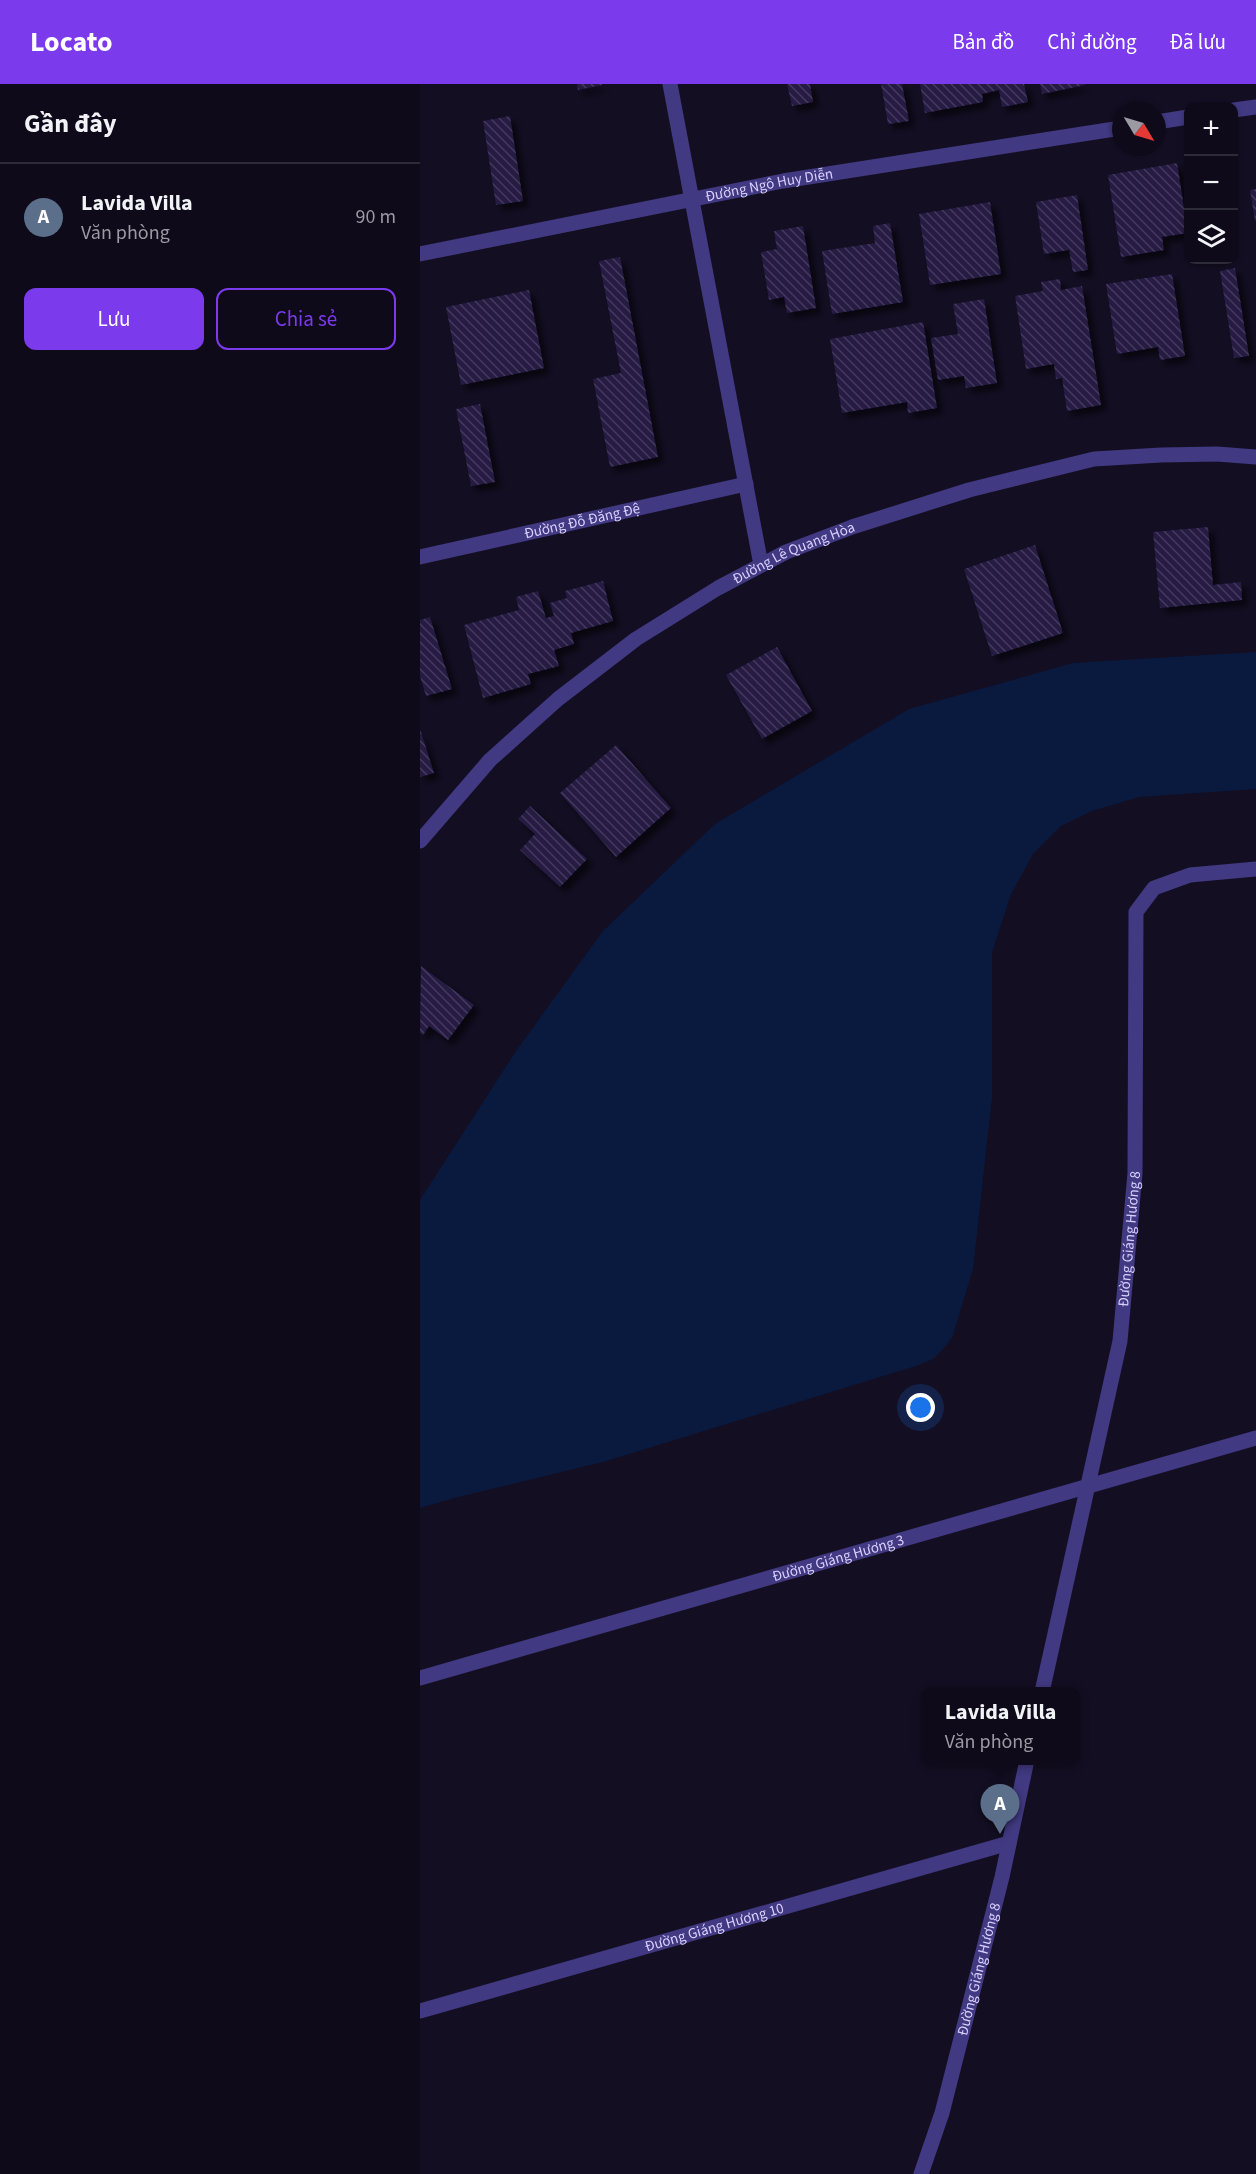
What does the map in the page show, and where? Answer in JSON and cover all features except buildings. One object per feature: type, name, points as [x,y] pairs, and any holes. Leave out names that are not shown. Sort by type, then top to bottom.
[{"type":"street","points":[[670,84],[761,565]]},
{"type":"street","points":[[1238,109],[1256,107]]},
{"type":"street","points":[[1166,121],[1184,118]]},
{"type":"street","name":"Đường Ngô Huy Diễn","points":[[420,254],[783,181],[1112,129]]},
{"type":"street","name":"Đường Lê Quang Hòa","points":[[420,841],[490,760],[558,699],[636,639],[718,588],[786,552],[980,487],[1094,459],[1217,454],[1256,457]]},
{"type":"street","name":"Đường Đỗ Đăng Đệ","points":[[420,557],[746,484]]},
{"type":"street","name":"Đường Giáng Hương 8","points":[[1043,1687],[1120,1341],[1134,1185],[1136,912],[1154,888],[1190,875],[1256,869]]},
{"type":"street","name":"Đường Giáng Hương 3","points":[[420,1678],[1256,1438]]},
{"type":"street","name":"Đường Giáng Hương 8","points":[[921,2174],[942,2113],[1026,1765]]},
{"type":"street","name":"Đường Giáng Hương 10","points":[[420,2011],[1009,1843]]},
{"type":"water","points":[[1256,652],[1256,789],[1139,797],[1092,811],[1061,826],[1033,854],[1011,894],[992,952],[992,1097],[973,1269],[952,1338],[935,1358],[919,1365],[603,1462],[420,1508],[420,1200],[516,1051],[603,931],[715,824],[909,709],[1073,663]]},
{"type":"place","name":"Lavida Villa","points":[[1000,1834]]}]
